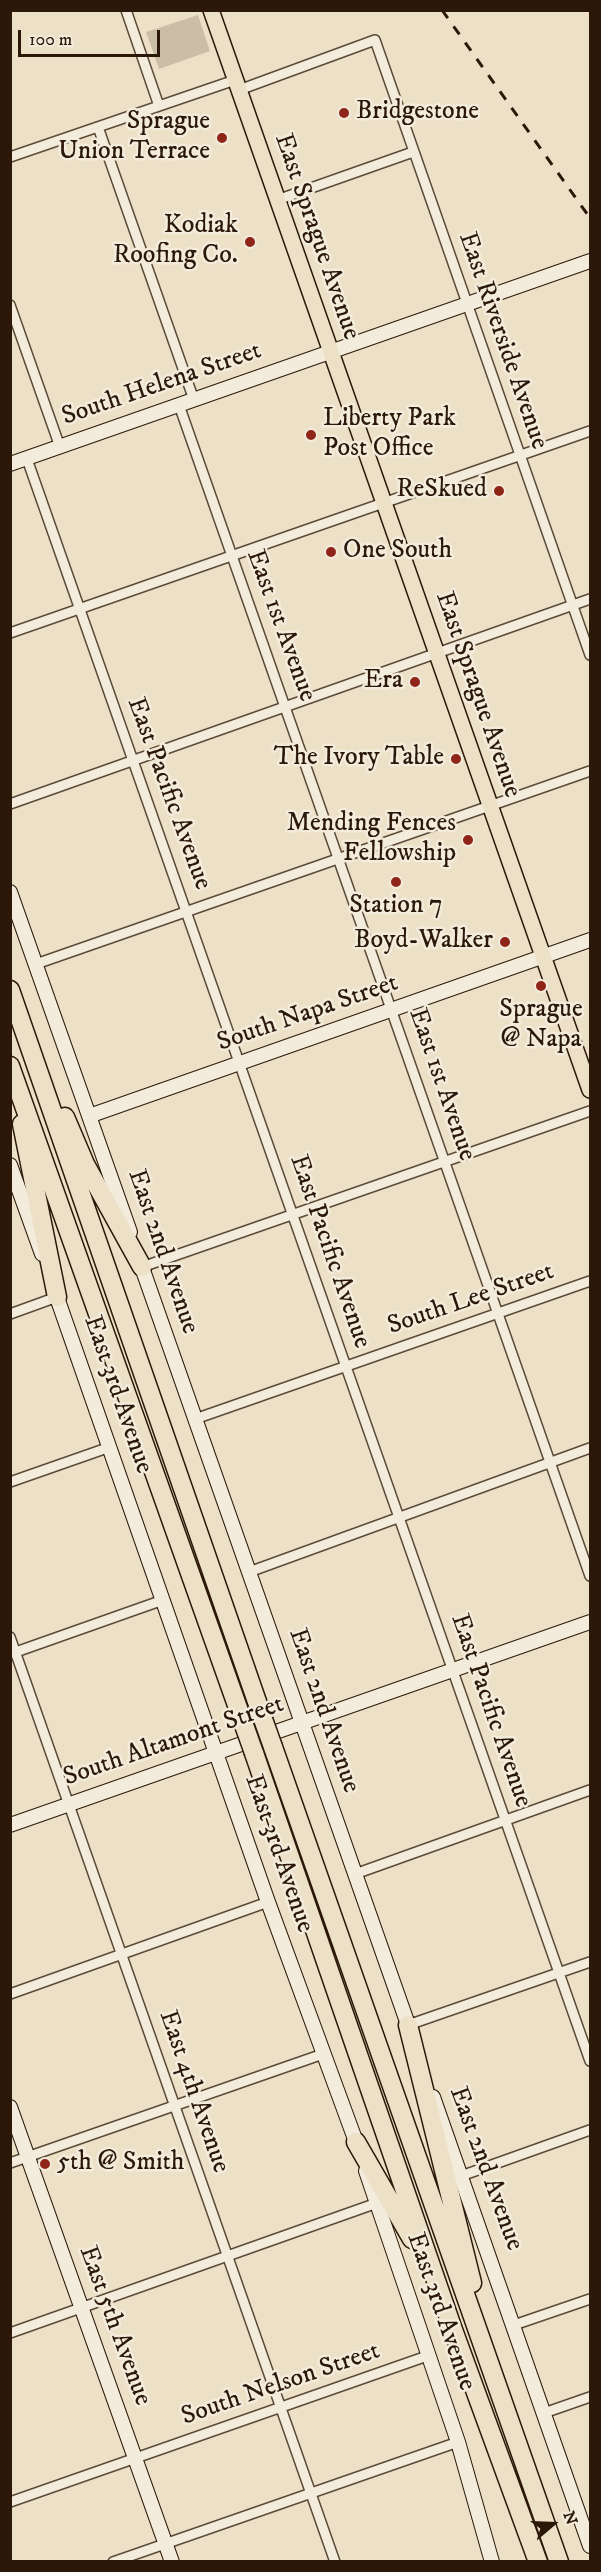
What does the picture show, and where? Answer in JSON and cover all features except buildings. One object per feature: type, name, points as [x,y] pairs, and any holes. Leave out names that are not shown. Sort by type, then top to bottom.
[{"type":"highway","points":[[10,990],[557,2554],[566,2562]]},
{"type":"highway","points":[[36,1065],[58,1100],[85,1164],[142,1267]]},
{"type":"highway","points":[[10,1068],[57,1297]]},
{"type":"highway","points":[[10,1068],[254,1753],[452,2327],[537,2559]]},
{"type":"highway","points":[[408,2025],[471,2275],[474,2315]]},
{"type":"highway","points":[[356,2142],[406,2227],[452,2327]]},
{"type":"main road","name":"East Sprague Avenue","points":[[211,10],[591,1090]]},
{"type":"street","points":[[126,10],[159,106]]},
{"type":"street","name":"East Riverside Avenue","points":[[237,85],[375,40],[591,655]]},
{"type":"street","points":[[10,158],[159,106],[237,85]]},
{"type":"street","points":[[98,127],[194,400]]},
{"type":"street","points":[[277,200],[413,152]]},
{"type":"street","name":"South Helena Street","points":[[10,464],[591,261]]},
{"type":"street","points":[[10,305],[60,447]]},
{"type":"street","name":"East 1st Avenue","points":[[179,405],[591,1576]]},
{"type":"street","points":[[10,633],[591,431]]},
{"type":"street","name":"East Pacific Avenue","points":[[27,459],[591,2061]]},
{"type":"street","points":[[10,804],[591,599]]},
{"type":"street","points":[[36,964],[591,771]]},
{"type":"street","name":"East 2nd Avenue","points":[[10,892],[591,2546]]},
{"type":"street","name":"South Napa Street","points":[[89,1116],[591,940]]},
{"type":"street","points":[[142,1267],[591,1111]]},
{"type":"street","name":"East 3rd Avenue","points":[[10,1165],[218,1752],[268,1902],[356,2142],[430,2355],[458,2442],[492,2562]]},
{"type":"street","name":"South Lee Street","points":[[195,1419],[591,1281]]},
{"type":"street","points":[[10,1314],[57,1297]]},
{"type":"street","points":[[10,1482],[110,1447]]},
{"type":"street","points":[[249,1572],[591,1448]]},
{"type":"street","points":[[13,1653],[163,1600]]},
{"type":"street","name":"South Altamont Street","points":[[10,1825],[591,1622]]},
{"type":"street","name":"East 4th Avenue","points":[[10,1637],[13,1653],[176,2106],[335,2562]]},
{"type":"street","points":[[355,1874],[591,1790]]},
{"type":"street","points":[[10,1994],[268,1902]]},
{"type":"street","points":[[408,2025],[591,1962]]},
{"type":"street","points":[[10,2163],[323,2054]]},
{"type":"street","name":"East 5th Avenue","points":[[10,2107],[172,2562]]},
{"type":"street","points":[[461,2176],[591,2130]]},
{"type":"street","points":[[10,2333],[377,2203]]},
{"type":"street","points":[[514,2325],[591,2299]]},
{"type":"street","name":"South Nelson Street","points":[[10,2502],[430,2355]]},
{"type":"street","points":[[544,2413],[591,2397]]},
{"type":"street","points":[[113,2562],[458,2442]]},
{"type":"shaded area","points":[[198,15],[210,51],[159,69],[146,32]]},
{"type":"railway","points":[[442,10],[590,218]]},
{"type":"place","name":"Bridgestone","points":[[344,113]]},
{"type":"place","name":"Sprague Union Terrace","points":[[222,138]]},
{"type":"place","name":"Kodiak Roofing Co.","points":[[250,242]]},
{"type":"place","name":"Liberty Park Post Office","points":[[311,435]]},
{"type":"place","name":"ReSkued","points":[[499,491]]},
{"type":"place","name":"One South","points":[[331,552]]},
{"type":"place","name":"Era","points":[[415,682]]},
{"type":"place","name":"The Ivory Table","points":[[456,759]]},
{"type":"place","name":"Mending Fences Fellowship","points":[[468,840]]},
{"type":"place","name":"Station 7","points":[[396,882]]},
{"type":"place","name":"Boyd-Walker","points":[[505,942]]},
{"type":"place","name":"Sprague @ Napa","points":[[541,986]]},
{"type":"place","name":"5th @ Smith","points":[[45,2164]]}]
